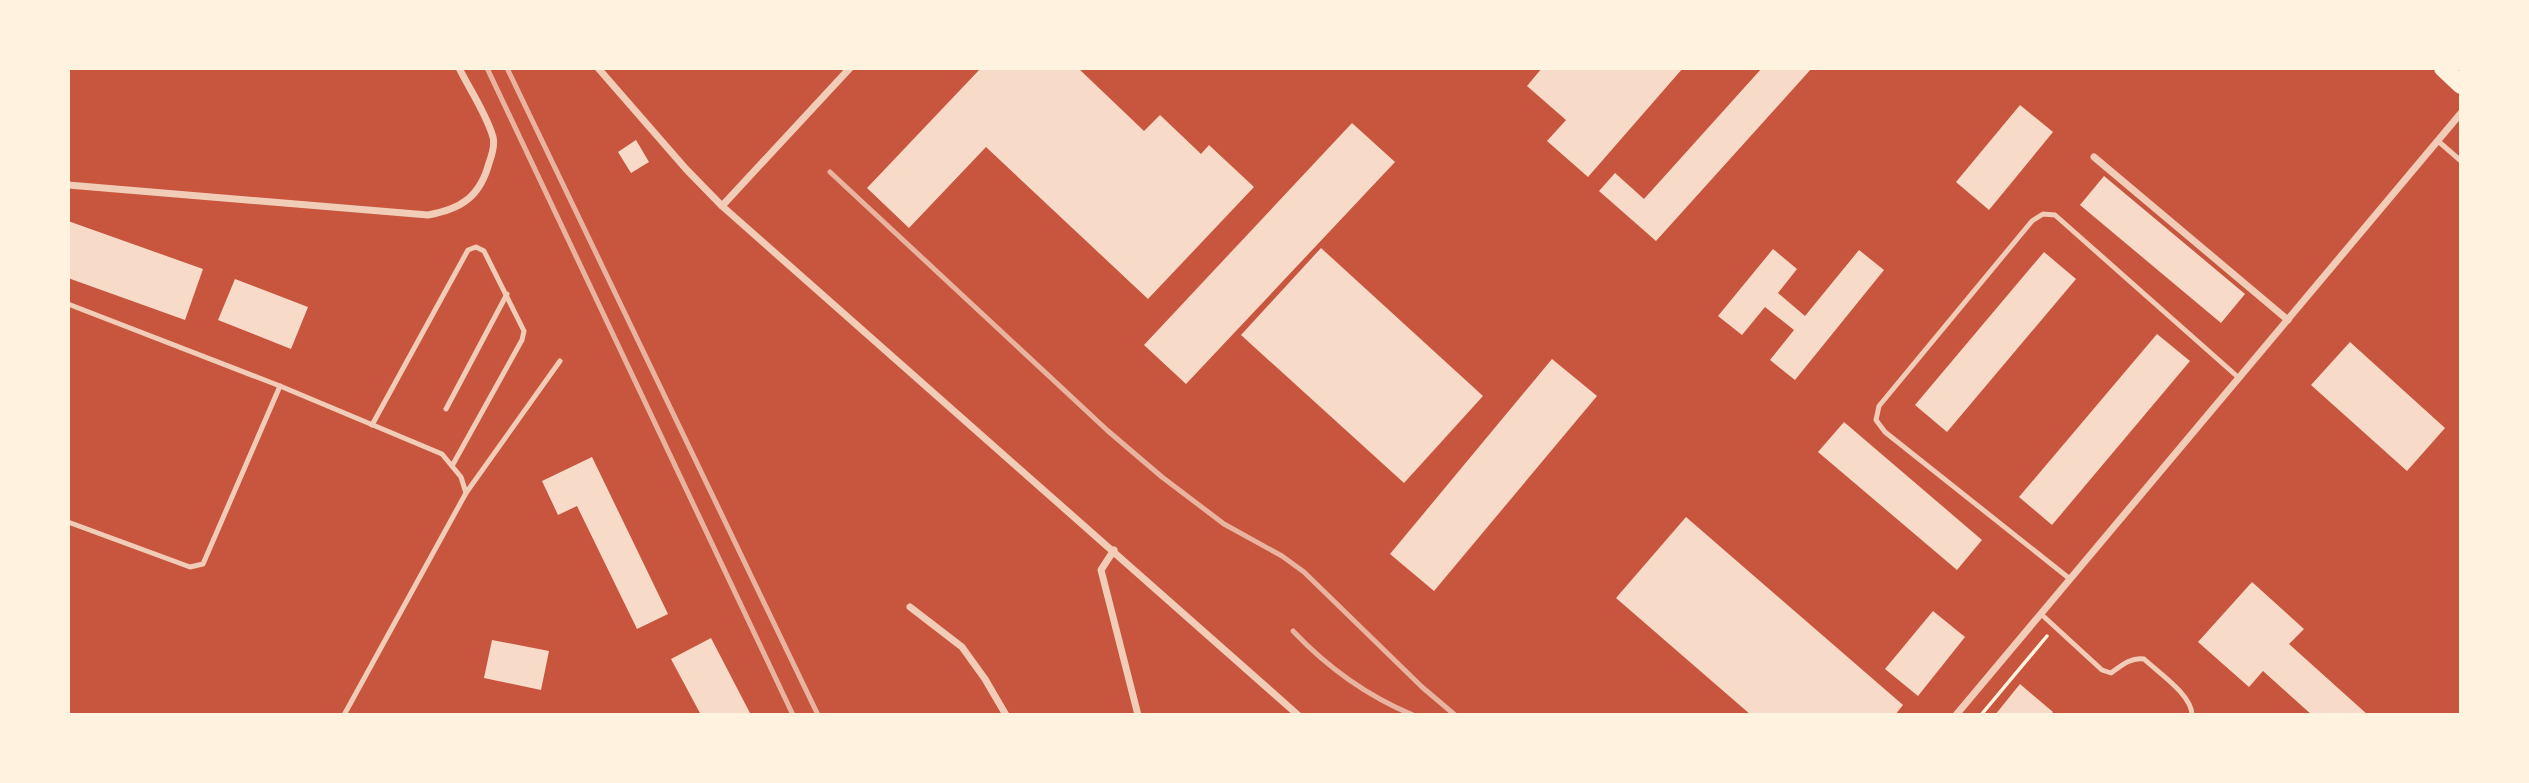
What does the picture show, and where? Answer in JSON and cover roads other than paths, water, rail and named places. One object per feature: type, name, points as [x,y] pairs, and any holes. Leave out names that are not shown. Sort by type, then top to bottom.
[{"type":"main road","points":[[2443,68],[2461,85]]},
{"type":"street","points":[[68,185],[428,215],[450,211],[467,201],[482,183],[494,139],[459,68]]},
{"type":"street","points":[[598,68],[722,206],[1298,715]]},
{"type":"street","points":[[722,206],[849,68]]},
{"type":"street","points":[[1956,715],[2461,113]]},
{"type":"street","points":[[2094,158],[2288,320]]},
{"type":"street","points":[[1114,551],[1101,570],[1138,715]]},
{"type":"street","points":[[910,607],[962,647],[985,678],[1006,715]]},
{"type":"lane","points":[[2438,141],[2461,161]]},
{"type":"lane","points":[[2070,579],[1885,432],[1876,419],[1879,406],[2032,221],[2043,214],[2055,215],[2239,378]]},
{"type":"lane","points":[[372,425],[468,250],[476,247],[484,251],[524,331],[522,340],[452,466]]},
{"type":"lane","points":[[446,409],[506,294]]},
{"type":"lane","points":[[68,303],[280,386],[442,454],[461,477],[466,493]]},
{"type":"lane","points":[[344,715],[466,493],[560,361]]},
{"type":"lane","points":[[68,522],[191,566],[203,565],[280,386]]},
{"type":"lane","points":[[2040,614],[2102,670],[2111,673],[2125,663],[2137,658],[2144,659],[2186,698],[2192,707],[2192,715]]},
{"type":"railway","points":[[487,68],[793,715]]},
{"type":"railway","points":[[507,68],[818,715]]},
{"type":"railway","points":[[830,172],[1108,431],[1162,477],[1224,524],[1282,556],[1304,572],[1422,687],[1455,715]]},
{"type":"railway","points":[[1293,631],[1320,657],[1349,679],[1380,699],[1413,715]]}]
